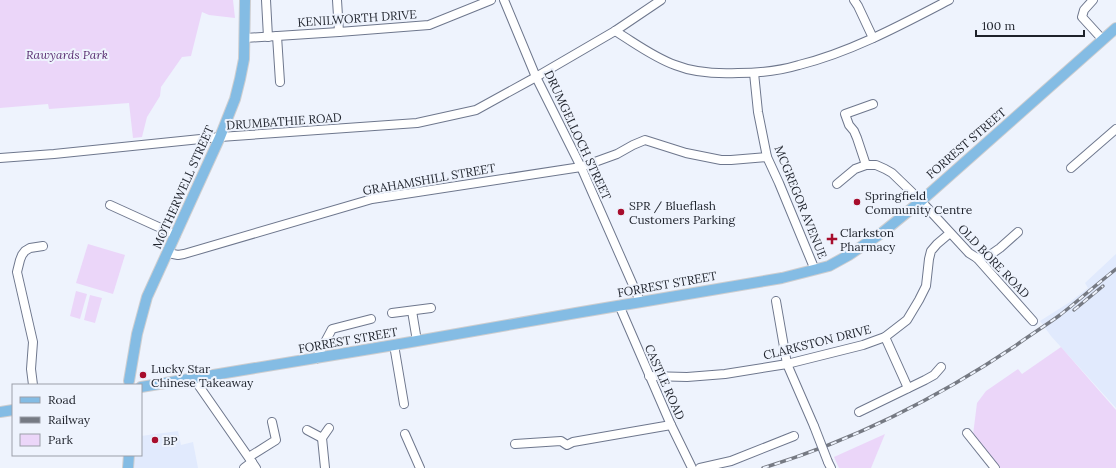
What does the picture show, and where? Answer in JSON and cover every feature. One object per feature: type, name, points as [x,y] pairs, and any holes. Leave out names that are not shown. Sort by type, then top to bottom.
[{"type":"main road","name":"MOTHERWELL STREET","points":[[129,384],[137,334],[147,297],[220,137],[235,99],[244,59],[245,0]]},
{"type":"main road","name":"FORREST STREET","points":[[142,387],[316,359],[640,301],[782,278],[829,266],[849,255],[883,232],[1116,28]]},
{"type":"main road","points":[[0,412],[12,410]]},
{"type":"main road","points":[[128,468],[129,456]]},
{"type":"street","points":[[266,0],[280,82]]},
{"type":"street","points":[[337,0],[339,32]]},
{"type":"street","name":"KENILWORTH DRIVE","points":[[244,38],[429,25],[491,0]]},
{"type":"street","name":"DRUMGELLOCH STREET","points":[[504,0],[536,77],[581,167],[640,301]]},
{"type":"street","name":"DRUMBATHIE ROAD","points":[[0,158],[220,137],[417,123],[476,110],[615,31],[661,0]]},
{"type":"street","points":[[854,0],[873,38]]},
{"type":"street","points":[[615,31],[657,58],[677,66],[703,72],[728,74],[754,73],[798,66],[830,55],[892,30],[949,0]]},
{"type":"street","points":[[1093,0],[1084,10],[1082,18],[1103,40]]},
{"type":"street","name":"MCGREGOR AVENUE","points":[[754,73],[758,112],[767,158],[815,270]]},
{"type":"street","points":[[837,184],[855,169],[866,165],[857,138],[849,125],[845,114],[873,104]]},
{"type":"street","points":[[1071,168],[1116,129]]},
{"type":"street","name":"GRAHAMSHILL STREET","points":[[168,253],[178,255],[184,254],[372,199],[581,167],[617,154],[645,140],[721,160],[767,158]]},
{"type":"street","name":"OLD BORE ROAD","points":[[866,165],[876,165],[892,173],[969,253],[977,258],[1033,320]]},
{"type":"street","points":[[110,205],[176,235]]},
{"type":"street","points":[[977,258],[990,255],[1018,232]]},
{"type":"street","name":"CLARKSTON DRIVE","points":[[649,376],[687,377],[725,374],[788,364],[864,345],[886,337],[907,320],[920,300],[926,286],[931,251],[950,233]]},
{"type":"street","points":[[33,384],[31,369],[33,342],[17,272],[20,260],[25,251],[30,248],[42,246]]},
{"type":"street","points":[[776,302],[788,364],[829,465]]},
{"type":"street","name":"CASTLE ROAD","points":[[619,305],[649,376],[692,468]]},
{"type":"street","points":[[392,313],[431,308]]},
{"type":"street","points":[[412,311],[417,341]]},
{"type":"street","points":[[316,359],[332,329],[371,319]]},
{"type":"street","points":[[886,337],[908,388]]},
{"type":"street","points":[[394,345],[404,404]]},
{"type":"street","points":[[859,412],[925,380],[934,375],[941,367]]},
{"type":"street","points":[[196,378],[199,386],[252,462]]},
{"type":"street","points":[[244,468],[276,440],[272,422]]},
{"type":"street","points":[[515,444],[561,441],[567,445],[573,442],[671,425]]},
{"type":"street","points":[[326,468],[322,438],[329,428]]},
{"type":"street","points":[[307,430],[322,438]]},
{"type":"street","points":[[405,434],[420,468]]},
{"type":"street","points":[[966,434],[995,468]]},
{"type":"street","points":[[700,468],[731,461],[794,436]]},
{"type":"shaded area","points":[[1116,254],[1116,408],[1051,336],[1040,321],[1070,302],[1088,288],[1085,283]]},
{"type":"shaded area","points":[[178,431],[181,445],[193,442],[198,468],[134,468],[134,456],[142,456],[142,436]]},
{"type":"green space","name":"Rawyards Park","points":[[0,0],[233,0],[235,18],[209,15],[202,12],[191,56],[182,57],[161,87],[160,96],[147,117],[142,137],[133,138],[129,103],[49,109],[48,104],[0,108]]},
{"type":"green space","points":[[88,244],[125,255],[113,294],[76,283]]},
{"type":"green space","points":[[76,291],[87,294],[80,319],[70,316]]},
{"type":"green space","points":[[90,295],[102,298],[95,323],[84,320]]},
{"type":"green space","points":[[1061,347],[1116,410],[1116,468],[1000,468],[973,435],[977,403],[986,391],[1018,369],[1022,374]]},
{"type":"green space","points":[[885,434],[871,468],[839,468],[834,457]]},
{"type":"railway","points":[[763,468],[830,445],[925,401],[1015,346],[1054,319],[1116,269]]},
{"type":"railway","points":[[1074,310],[1103,286]]},
{"type":"place","name":"Springfield Community Centre","points":[[857,202]]},
{"type":"place","name":"SPR / Blueflash Customers Parking","points":[[621,212]]},
{"type":"place","name":"Clarkston Pharmacy","points":[[832,239]]},
{"type":"place","name":"Lucky Star Chinese Takeaway","points":[[143,375]]},
{"type":"place","name":"BP","points":[[155,440]]}]
